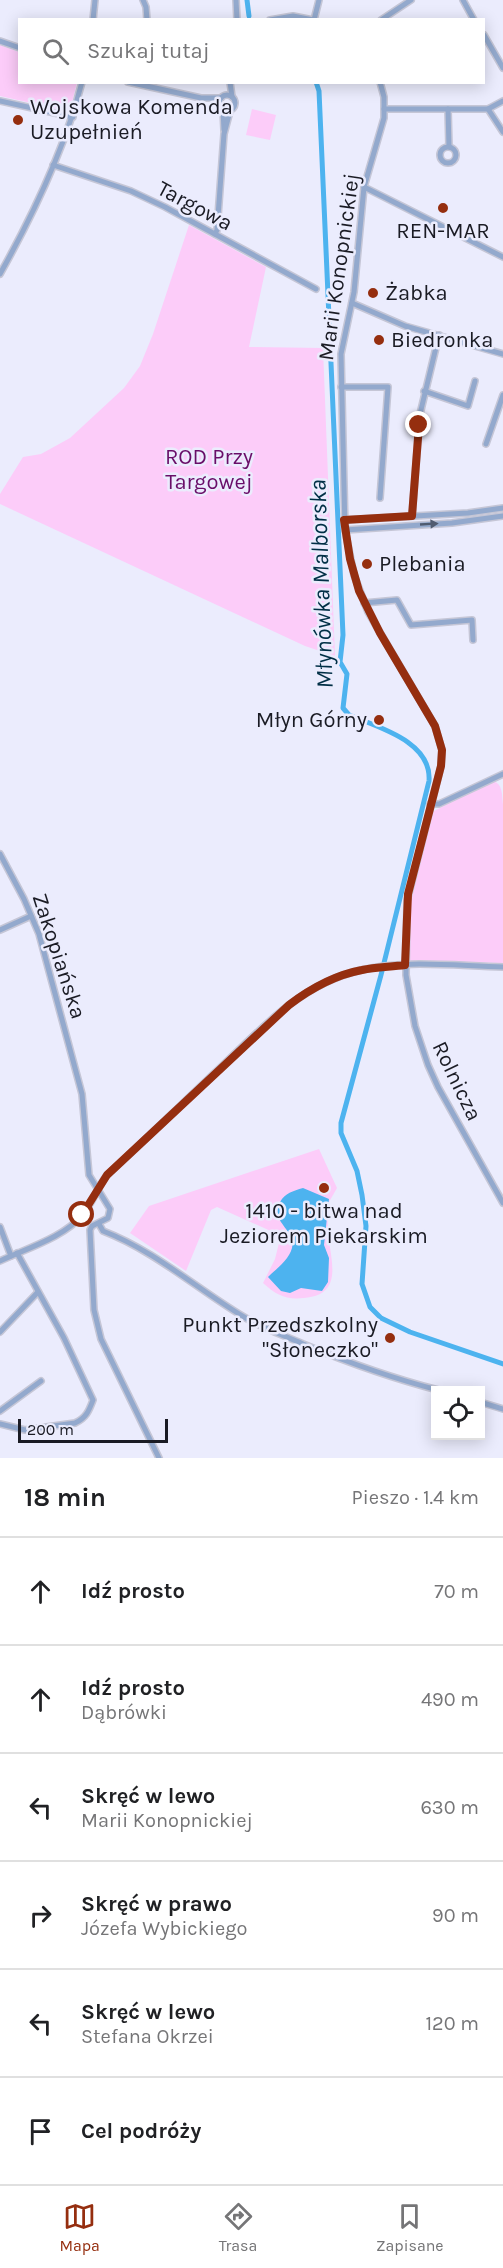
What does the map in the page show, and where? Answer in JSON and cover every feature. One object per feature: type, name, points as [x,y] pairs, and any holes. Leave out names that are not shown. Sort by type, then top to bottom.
[{"type":"street","points":[[93,18],[95,0]]},
{"type":"street","points":[[143,0],[147,18]]},
{"type":"street","points":[[236,0],[237,18]]},
{"type":"street","points":[[314,18],[318,0]]},
{"type":"street","points":[[384,18],[411,0]]},
{"type":"street","points":[[463,0],[473,18]]},
{"type":"street","points":[[281,18],[292,16],[302,18]]},
{"type":"street","points":[[485,38],[503,68]]},
{"type":"street","points":[[0,41],[18,47]]},
{"type":"street","points":[[0,274],[53,165],[72,117],[81,84]]},
{"type":"street","points":[[142,84],[201,98],[230,111]]},
{"type":"street","points":[[224,134],[221,108],[222,97],[228,84]]},
{"type":"street","points":[[215,234],[224,134],[230,111],[235,106],[229,84]]},
{"type":"street","name":"Marii Konopnickiej","points":[[381,84],[384,97],[382,129],[364,187],[352,303],[342,349],[344,520],[354,575],[364,603],[435,726],[442,750],[441,766],[407,901],[405,965]]},
{"type":"street","points":[[201,98],[232,97]]},
{"type":"street","points":[[0,101],[72,117]]},
{"type":"street","points":[[384,109],[488,109],[503,101]]},
{"type":"street","points":[[448,109],[448,147]]},
{"type":"street","points":[[488,109],[503,132]]},
{"type":"street","name":"Targowa","points":[[53,165],[131,191],[315,289]]},
{"type":"street","points":[[364,187],[503,257]]},
{"type":"street","points":[[352,303],[405,326],[503,354]]},
{"type":"street","points":[[412,516],[424,391],[439,335]]},
{"type":"street","points":[[424,391],[468,406],[475,381]]},
{"type":"street","name":"Marii Konopnickiej","points":[[341,387],[388,387],[380,498]]},
{"type":"street","points":[[486,444],[503,395]]},
{"type":"street","points":[[344,520],[468,513],[503,508]]},
{"type":"street","points":[[345,530],[452,523],[503,516]]},
{"type":"street","points":[[364,603],[397,600],[411,625],[472,620],[474,640]]},
{"type":"street","points":[[430,804],[439,804],[503,774]]},
{"type":"street","name":"Zakopiańska","points":[[0,854],[40,936],[82,1094],[89,1172]]},
{"type":"street","points":[[0,930],[31,916]]},
{"type":"street","points":[[0,1261],[76,1223],[92,1203],[107,1175],[289,1005],[331,980],[354,972],[405,965],[503,967]]},
{"type":"street","name":"Rolnicza","points":[[405,965],[416,1026],[428,1065],[503,1203]]},
{"type":"street","points":[[89,1172],[98,1178],[107,1175]]},
{"type":"street","points":[[89,1172],[92,1181],[110,1209],[109,1216],[99,1224],[92,1226],[90,1232],[94,1310],[101,1339],[159,1458]]},
{"type":"street","points":[[92,1203],[108,1204]]},
{"type":"street","points":[[99,1224],[103,1231],[120,1237],[185,1276],[262,1327],[360,1367],[431,1388]]},
{"type":"street","points":[[0,1227],[11,1256]]},
{"type":"street","points":[[0,1424],[19,1430],[66,1425],[82,1420],[93,1400],[49,1309],[17,1253]]},
{"type":"street","points":[[0,1332],[38,1293]]},
{"type":"street","points":[[0,1411],[41,1381]]},
{"type":"street","points":[[485,1403],[503,1408]]},
{"type":"green space","points":[[0,45],[18,52],[18,84],[77,84],[70,110],[0,96]]},
{"type":"green space","points":[[252,109],[276,115],[270,140],[246,135]]},
{"type":"green space","name":"ROD Przy Targowej","points":[[189,225],[266,267],[249,347],[323,348],[335,656],[305,646],[0,504],[0,494],[23,457],[41,454],[70,438],[124,388],[140,366]]},
{"type":"green space","points":[[493,781],[500,787],[503,804],[503,963],[411,961],[408,957],[409,903],[432,812]]},
{"type":"green space","points":[[319,1149],[337,1188],[329,1202],[328,1209],[332,1278],[324,1292],[316,1296],[287,1297],[277,1294],[263,1283],[275,1259],[280,1239],[273,1232],[217,1207],[211,1210],[186,1271],[130,1233],[149,1206]]},
{"type":"water","points":[[303,1188],[329,1199],[324,1245],[329,1258],[328,1282],[322,1291],[301,1288],[290,1293],[281,1291],[268,1277],[285,1260],[292,1248],[290,1236],[278,1215],[280,1202],[287,1194]]},
{"type":"waterway","name":"Młynówka Malborska","points":[[247,0],[249,16]]},
{"type":"waterway","name":"Młynówka Malborska","points":[[317,84],[319,91],[343,635],[340,662],[347,674],[343,708],[349,715],[387,731],[412,746],[422,756],[428,767],[429,781],[381,975],[341,1123],[341,1133],[357,1171],[362,1195],[366,1226],[362,1284],[370,1307],[381,1318],[410,1332],[503,1364]]},
{"type":"place","name":"Wojskowa Komenda Uzupełnień","points":[[18,120]]},
{"type":"place","name":"REN-MAR","points":[[443,208]]},
{"type":"place","name":"Żabka","points":[[373,293]]},
{"type":"place","name":"Biedronka","points":[[379,340]]},
{"type":"place","name":"Plebania","points":[[367,564]]},
{"type":"place","name":"Młyn Górny","points":[[379,720]]},
{"type":"place","name":"1410 - bitwa nad Jeziorem Piekarskim","points":[[324,1188]]},
{"type":"place","name":"Punkt Przedszkolny \"Słoneczko\"","points":[[390,1338]]},
{"type":"route","points":[[82,1215],[92,1203],[100,1184],[107,1175],[289,1005],[310,990],[339,976],[362,970],[405,965],[408,894],[441,766],[442,750],[435,726],[368,612],[359,591],[350,559],[344,520],[412,516],[419,425]]}]
